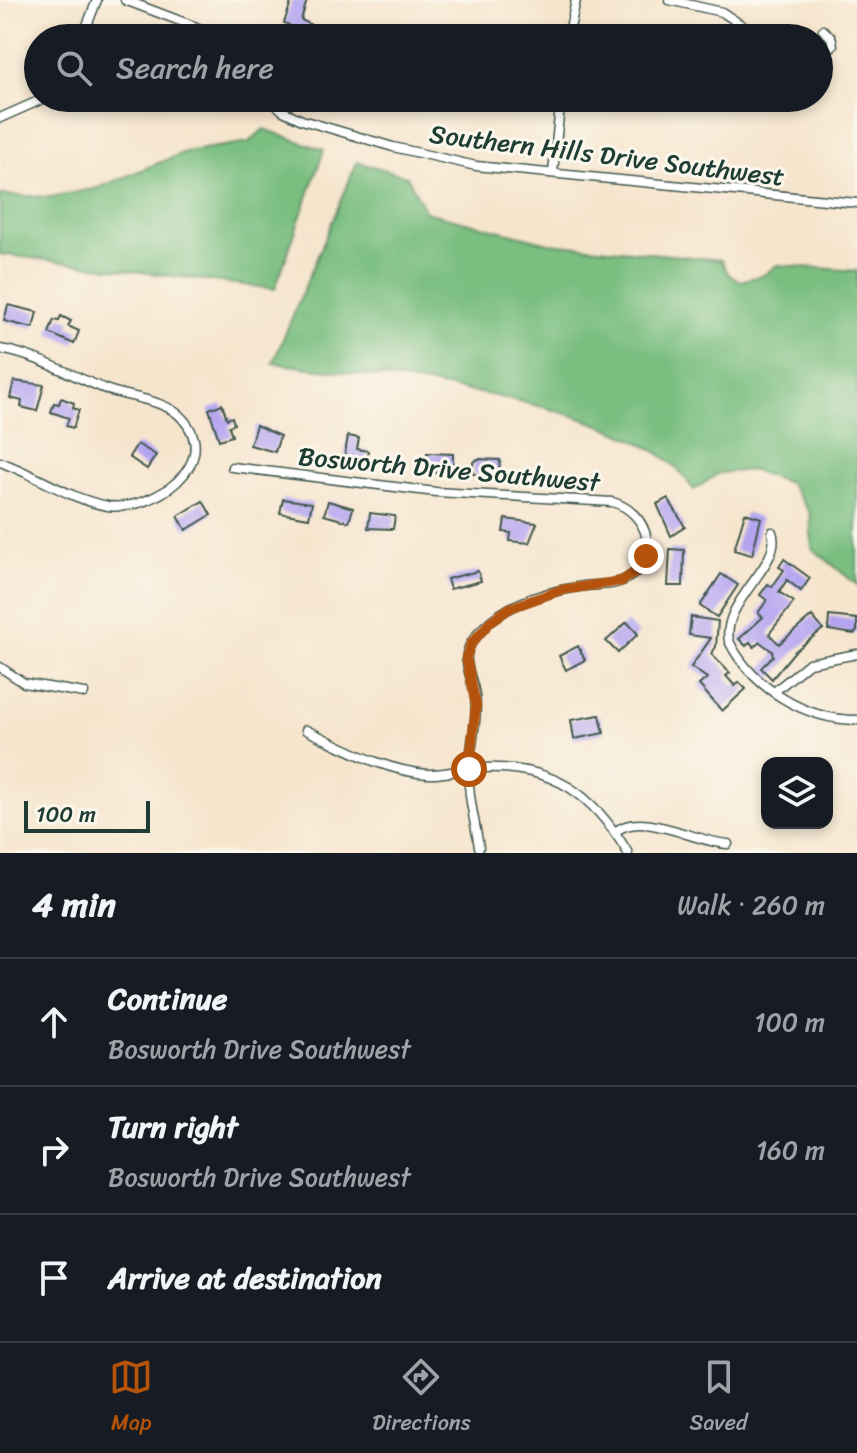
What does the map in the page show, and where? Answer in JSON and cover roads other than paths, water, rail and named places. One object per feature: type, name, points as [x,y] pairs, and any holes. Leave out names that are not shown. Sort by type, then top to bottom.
[{"type":"street","points":[[88,24],[97,0]]},
{"type":"street","points":[[125,0],[189,24]]},
{"type":"street","points":[[571,24],[576,0]]},
{"type":"street","points":[[669,0],[722,12],[740,24]]},
{"type":"street","points":[[0,118],[24,107]]},
{"type":"street","name":"Southern Hills Drive Southwest","points":[[287,112],[405,151],[476,166],[857,203]]},
{"type":"street","points":[[553,172],[559,112]]},
{"type":"street","points":[[0,349],[43,359],[105,389],[167,408],[188,427],[192,444],[189,464],[175,485],[157,498],[131,505],[96,503],[0,462]]},
{"type":"street","name":"Bosworth Drive Southwest","points":[[232,467],[436,492],[612,502],[638,516],[647,533],[648,549],[643,563],[630,577],[615,583],[561,590],[510,608],[491,621],[471,644],[466,657],[476,705],[469,769],[479,847]]},
{"type":"street","points":[[772,532],[774,538],[770,554],[730,615],[728,633],[734,650],[774,692],[814,714],[857,720]]},
{"type":"street","points":[[774,692],[809,663],[857,654]]},
{"type":"street","points":[[0,667],[24,683],[84,693]]},
{"type":"street","points":[[306,730],[385,765],[429,774],[469,769],[518,770],[560,781],[594,804],[628,853]]},
{"type":"street","points":[[615,832],[626,824],[642,821],[697,840],[728,844]]}]
